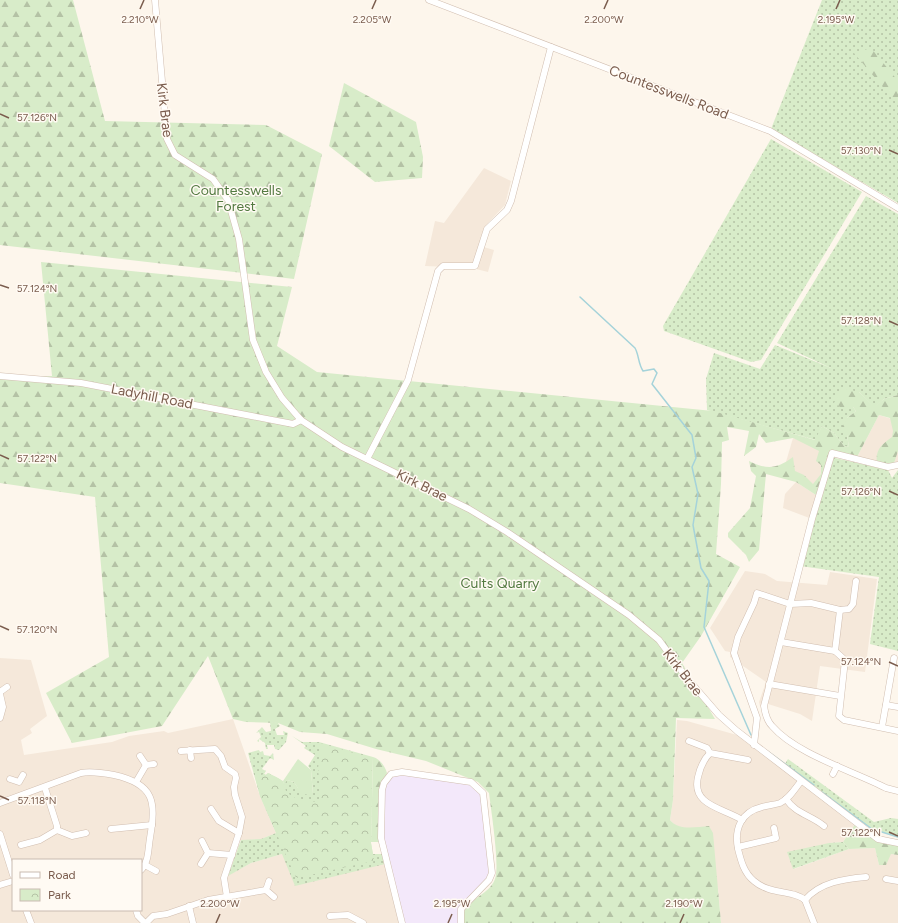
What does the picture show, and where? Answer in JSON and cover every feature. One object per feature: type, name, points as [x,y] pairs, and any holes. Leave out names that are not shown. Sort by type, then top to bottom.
[{"type":"street","name":"Kirk Brae","points":[[155,0],[167,139],[175,155],[213,179],[228,200],[240,246],[253,340],[266,372],[282,398],[302,420],[342,447],[469,509],[507,532],[629,615],[659,640],[686,678],[719,715],[754,745],[878,839],[898,843]]},
{"type":"street","name":"Countesswells Road","points":[[429,0],[770,131],[898,208]]},
{"type":"street","points":[[367,459],[408,380],[438,271],[443,266],[475,266],[487,228],[509,207],[551,47]]},
{"type":"street","name":"Ladyhill Road","points":[[0,376],[81,383],[293,424],[302,420]]},
{"type":"street","points":[[898,465],[888,466],[832,453],[812,519],[764,706],[767,720],[775,729],[806,752],[886,788],[898,790]]},
{"type":"street","points":[[754,745],[757,718],[734,653],[738,637],[754,603],[757,593],[790,604],[811,603],[840,610],[849,609],[853,604],[856,581]]},
{"type":"street","points":[[835,650],[840,610]]},
{"type":"street","points":[[781,642],[835,650],[845,660],[838,713],[841,718],[898,731]]},
{"type":"street","points":[[882,727],[894,658]]},
{"type":"street","points":[[770,684],[840,696]]},
{"type":"street","points":[[0,718],[3,707],[0,693],[7,687]]},
{"type":"street","points":[[886,705],[898,706]]},
{"type":"street","points":[[689,741],[706,748],[710,753],[745,757]]},
{"type":"street","points":[[180,750],[215,750],[221,756],[225,767],[235,774],[235,795],[242,817],[239,833],[224,878],[227,897]]},
{"type":"street","points":[[190,750],[191,758]]},
{"type":"street","points":[[710,753],[704,758],[697,779],[697,789],[699,795],[708,804],[725,810],[742,820]]},
{"type":"street","points":[[140,756],[146,765]]},
{"type":"street","points":[[146,765],[154,764]]},
{"type":"street","points":[[136,782],[146,765]]},
{"type":"street","points":[[833,774],[837,766]]},
{"type":"street","points":[[0,804],[86,772],[104,773],[136,782],[149,794],[153,805],[148,856],[143,868],[156,871]]},
{"type":"street","points":[[402,923],[381,836],[384,783],[391,774],[402,772],[471,782],[483,793],[492,874],[489,880],[461,909],[461,923]]},
{"type":"street","points":[[23,775],[19,782],[23,795]]},
{"type":"street","points":[[10,779],[19,782]]},
{"type":"street","points":[[801,781],[786,799],[779,803],[753,810],[742,820],[736,833],[741,861],[746,873],[755,882],[773,892],[800,897],[805,900],[814,923]]},
{"type":"street","points":[[45,788],[57,830]]},
{"type":"street","points":[[786,799],[796,811],[818,821],[824,826]]},
{"type":"street","points":[[211,809],[219,821],[239,833]]},
{"type":"street","points":[[111,829],[152,825]]},
{"type":"street","points":[[738,847],[776,838],[774,828]]},
{"type":"street","points":[[57,830],[72,836],[86,833]]},
{"type":"street","points":[[21,845],[40,840],[57,830]]},
{"type":"street","points":[[0,834],[12,872]]},
{"type":"street","points":[[202,841],[208,853]]},
{"type":"street","points":[[208,853],[232,855]]},
{"type":"street","points":[[200,864],[208,853]]},
{"type":"street","points":[[805,900],[813,891],[825,885],[839,881],[866,877]]},
{"type":"street","points":[[886,879],[898,881]]},
{"type":"street","points":[[0,885],[12,881]]},
{"type":"street","points":[[266,890],[269,881]]},
{"type":"street","points":[[136,911],[138,916],[145,923],[153,916],[167,914],[210,899],[266,890]]},
{"type":"street","points":[[266,890],[274,897]]},
{"type":"street","points":[[189,906],[193,923]]},
{"type":"street","points":[[28,911],[30,923]]},
{"type":"street","points":[[330,916],[348,914],[363,923]]},
{"type":"shaded area","points":[[484,168],[511,181],[505,205],[486,225],[480,246],[494,250],[488,272],[472,268],[425,266],[435,221],[444,223]]},
{"type":"shaded area","points":[[879,415],[898,421],[898,465],[888,467],[856,459]]},
{"type":"shaded area","points":[[793,438],[832,453],[821,491],[783,472]]},
{"type":"shaded area","points":[[796,482],[819,497],[812,519],[783,508],[785,494]]},
{"type":"shaded area","points":[[745,571],[765,574],[777,581],[827,585],[830,572],[877,579],[865,672],[820,666],[812,721],[800,714],[768,704],[760,706],[759,702],[766,682],[730,657],[730,652],[725,651],[710,628]]},
{"type":"shaded area","points":[[0,658],[31,660],[47,716],[30,729],[32,733],[21,740],[24,755],[112,742],[129,736],[164,731],[168,733],[233,719],[260,796],[276,833],[261,839],[237,841],[225,877],[251,863],[282,854],[386,864],[402,923],[0,923]]},
{"type":"shaded area","points":[[677,720],[687,721],[744,737],[856,823],[843,842],[829,843],[794,869],[849,849],[875,848],[879,865],[891,854],[898,855],[898,923],[721,923],[718,888],[680,827],[675,825],[670,820],[673,800]]},
{"type":"shaded area","points":[[391,774],[471,782],[480,789],[492,873],[462,907],[461,923],[402,923],[383,851],[382,790]]},
{"type":"green space","name":"Countesswells Forest","points":[[0,0],[73,0],[105,121],[266,125],[322,154],[294,279],[0,245]]},
{"type":"green space","points":[[822,0],[898,0],[898,203],[771,129]]},
{"type":"green space","points":[[871,48],[898,81],[898,100],[893,99],[854,53]]},
{"type":"green space","points":[[344,83],[416,122],[423,157],[422,178],[375,182],[329,146]]},
{"type":"green space","points":[[771,139],[862,192],[761,360],[751,362],[664,331],[663,326]]},
{"type":"green space","points":[[866,196],[898,214],[898,395],[884,399],[874,408],[859,392],[840,407],[853,407],[856,411],[847,418],[849,447],[844,446],[834,433],[822,426],[816,440],[707,410],[706,379],[714,353],[760,369],[775,345],[831,368],[777,343]]},
{"type":"green space","name":"Cults Quarry","points":[[41,262],[292,287],[277,346],[317,372],[713,411],[815,440],[822,426],[834,433],[844,446],[849,447],[847,435],[841,428],[847,418],[856,411],[853,407],[840,407],[834,403],[842,388],[859,392],[874,407],[884,399],[898,395],[898,451],[894,463],[877,464],[878,451],[882,445],[892,437],[893,431],[890,418],[879,415],[856,459],[831,457],[819,497],[796,482],[766,474],[759,550],[749,562],[746,555],[728,537],[728,533],[750,508],[756,476],[751,471],[749,461],[761,466],[772,467],[782,464],[793,457],[795,471],[804,475],[813,484],[821,474],[821,465],[816,461],[819,451],[793,438],[766,443],[759,434],[756,447],[744,456],[749,431],[727,427],[729,440],[722,442],[721,484],[716,554],[740,567],[701,636],[682,663],[715,719],[676,718],[673,800],[670,820],[678,826],[683,827],[709,826],[713,833],[721,923],[463,923],[463,915],[466,909],[487,891],[495,879],[496,851],[489,793],[478,782],[426,761],[376,749],[327,734],[300,732],[278,723],[246,722],[233,719],[208,656],[162,726],[72,743],[46,693],[109,657],[95,497],[0,483],[0,379],[52,376]]},
{"type":"green space","points":[[831,457],[888,470],[892,478],[898,470],[898,651],[870,644],[879,577],[800,566]]},
{"type":"green space","points":[[270,722],[278,723],[280,726],[275,729],[277,735],[284,735],[283,731],[288,733],[286,742],[279,750],[275,749],[274,745],[267,745],[268,749],[266,749],[265,743],[259,739],[261,737],[259,732],[256,733],[262,727],[266,732],[271,731]]},
{"type":"green space","points":[[292,736],[302,742],[319,742],[373,757],[371,843],[373,854],[382,854],[385,864],[295,886],[282,854],[251,863],[228,876],[241,840],[261,839],[276,833],[260,796],[248,753],[259,750],[260,752],[263,751],[264,755],[270,756],[273,753],[274,760],[270,758],[262,769],[266,771],[264,774],[266,775],[268,773],[277,777],[284,784],[287,780],[294,782],[298,788],[313,794],[311,770],[308,766],[315,755],[304,748],[306,746]]},
{"type":"green space","points":[[320,743],[372,758],[371,843],[374,861],[296,878],[260,796],[255,777],[264,774],[266,775],[268,773],[283,781],[286,791],[292,796],[306,801],[319,801],[321,795],[318,770]]},
{"type":"green space","points":[[373,757],[382,763],[387,773],[380,789],[379,842],[371,842]]},
{"type":"green space","points":[[298,759],[311,770],[312,796],[301,793],[294,782],[287,780],[284,785],[283,781]]},
{"type":"green space","points":[[788,759],[874,822],[891,818],[898,819],[898,837],[872,829],[785,764]]},
{"type":"green space","points":[[856,823],[878,839],[898,843],[898,855],[891,854],[886,865],[879,865],[875,848],[849,849],[843,842]]},
{"type":"green space","points":[[843,842],[849,849],[793,869],[787,852],[829,843]]},
{"type":"waterway","points":[[580,297],[635,348],[643,371],[654,369],[657,373],[652,384],[692,435],[696,458],[692,467],[698,494],[693,525],[701,568],[709,581],[704,627],[751,735]]},
{"type":"waterway","points":[[766,750],[814,785]]},
{"type":"waterway","points":[[822,792],[872,829],[898,837]]}]
